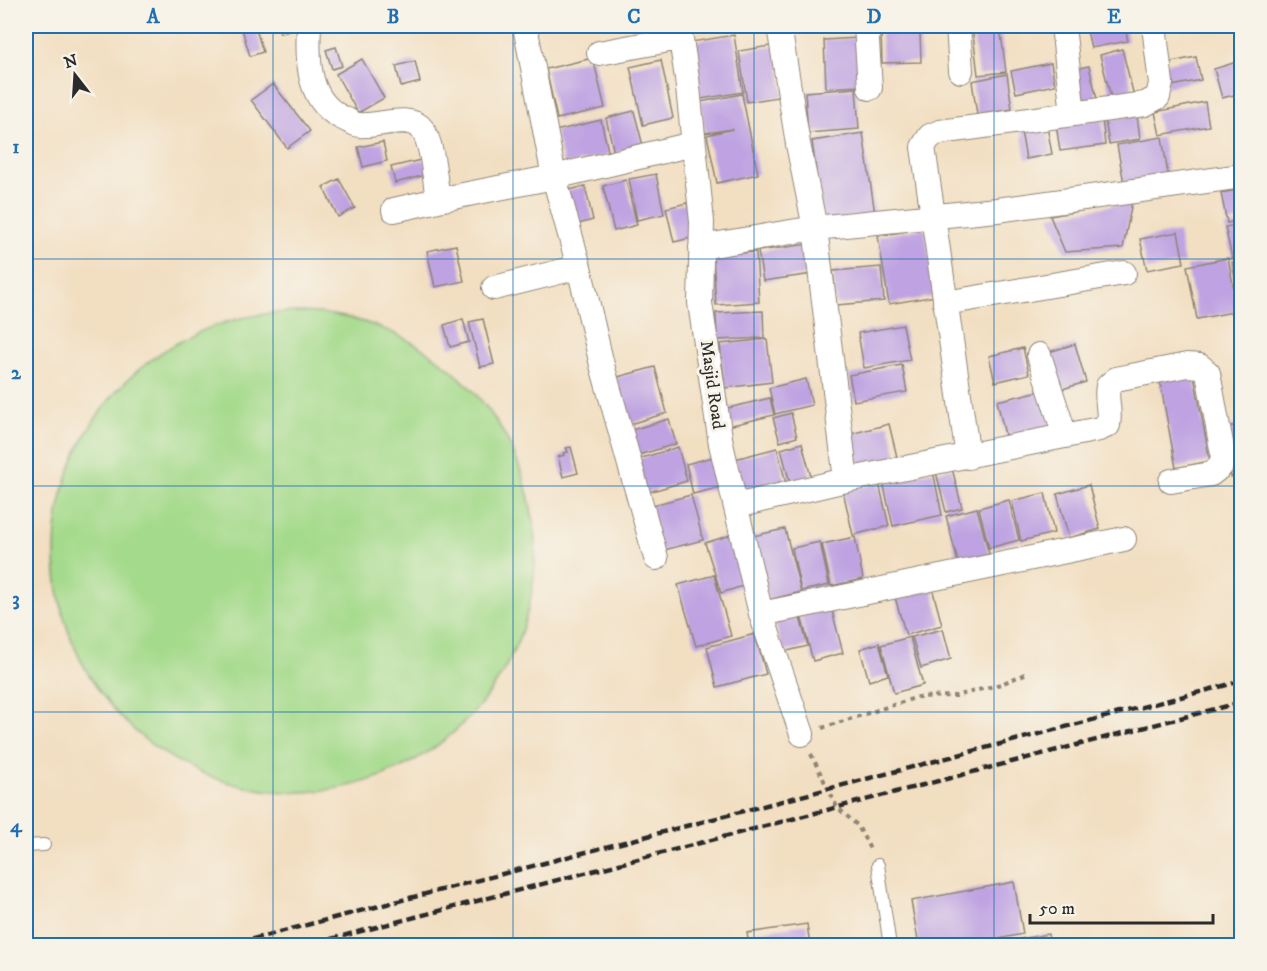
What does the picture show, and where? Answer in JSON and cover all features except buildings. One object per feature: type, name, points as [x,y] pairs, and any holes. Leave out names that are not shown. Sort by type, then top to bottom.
[{"type":"street","points":[[309,26],[308,64],[316,92],[333,115],[359,125],[409,121],[422,128],[428,144],[438,201]]},
{"type":"street","points":[[525,26],[554,177],[579,267],[602,365],[656,558]]},
{"type":"street","points":[[779,26],[798,144],[815,228],[846,480]]},
{"type":"street","points":[[866,26],[870,88]]},
{"type":"street","points":[[958,26],[961,71]]},
{"type":"street","points":[[1063,26],[1073,114]]},
{"type":"street","points":[[968,457],[923,147],[930,136],[940,132],[1145,104],[1158,97],[1161,83],[1154,26]]},
{"type":"street","points":[[600,53],[682,29]]},
{"type":"street","name":"Masjid Road","points":[[682,29],[702,222],[700,303],[721,444],[761,614],[802,734]]},
{"type":"street","points":[[394,210],[554,177],[693,144]]},
{"type":"street","points":[[701,247],[815,228],[997,210],[1242,176]]},
{"type":"street","points":[[494,288],[579,267]]},
{"type":"street","points":[[945,303],[1124,273]]},
{"type":"street","points":[[1039,355],[1065,436]]},
{"type":"street","points":[[736,507],[846,480],[1099,429],[1108,425],[1110,415],[1106,394],[1108,386],[1116,379],[1187,365],[1200,366],[1208,373],[1223,454],[1221,466],[1211,474],[1171,481]]},
{"type":"street","points":[[761,614],[1124,538]]},
{"type":"lane","points":[[26,846],[44,845]]},
{"type":"lane","points":[[878,865],[890,945]]},
{"type":"path","points":[[878,865],[858,826],[837,807],[802,734],[918,697],[956,696],[1001,684],[1027,673]]},
{"type":"green space","points":[[295,312],[342,317],[387,331],[428,353],[464,383],[494,419],[516,460],[530,505],[535,552],[530,599],[516,644],[494,685],[464,721],[428,751],[387,773],[342,787],[295,792],[248,787],[203,773],[162,751],[126,721],[96,685],[74,644],[60,599],[55,552],[60,505],[74,460],[96,419],[126,383],[162,353],[203,331],[248,317]]},
{"type":"railway","points":[[226,946],[1242,681]]},
{"type":"railway","points":[[304,946],[1242,702]]}]
